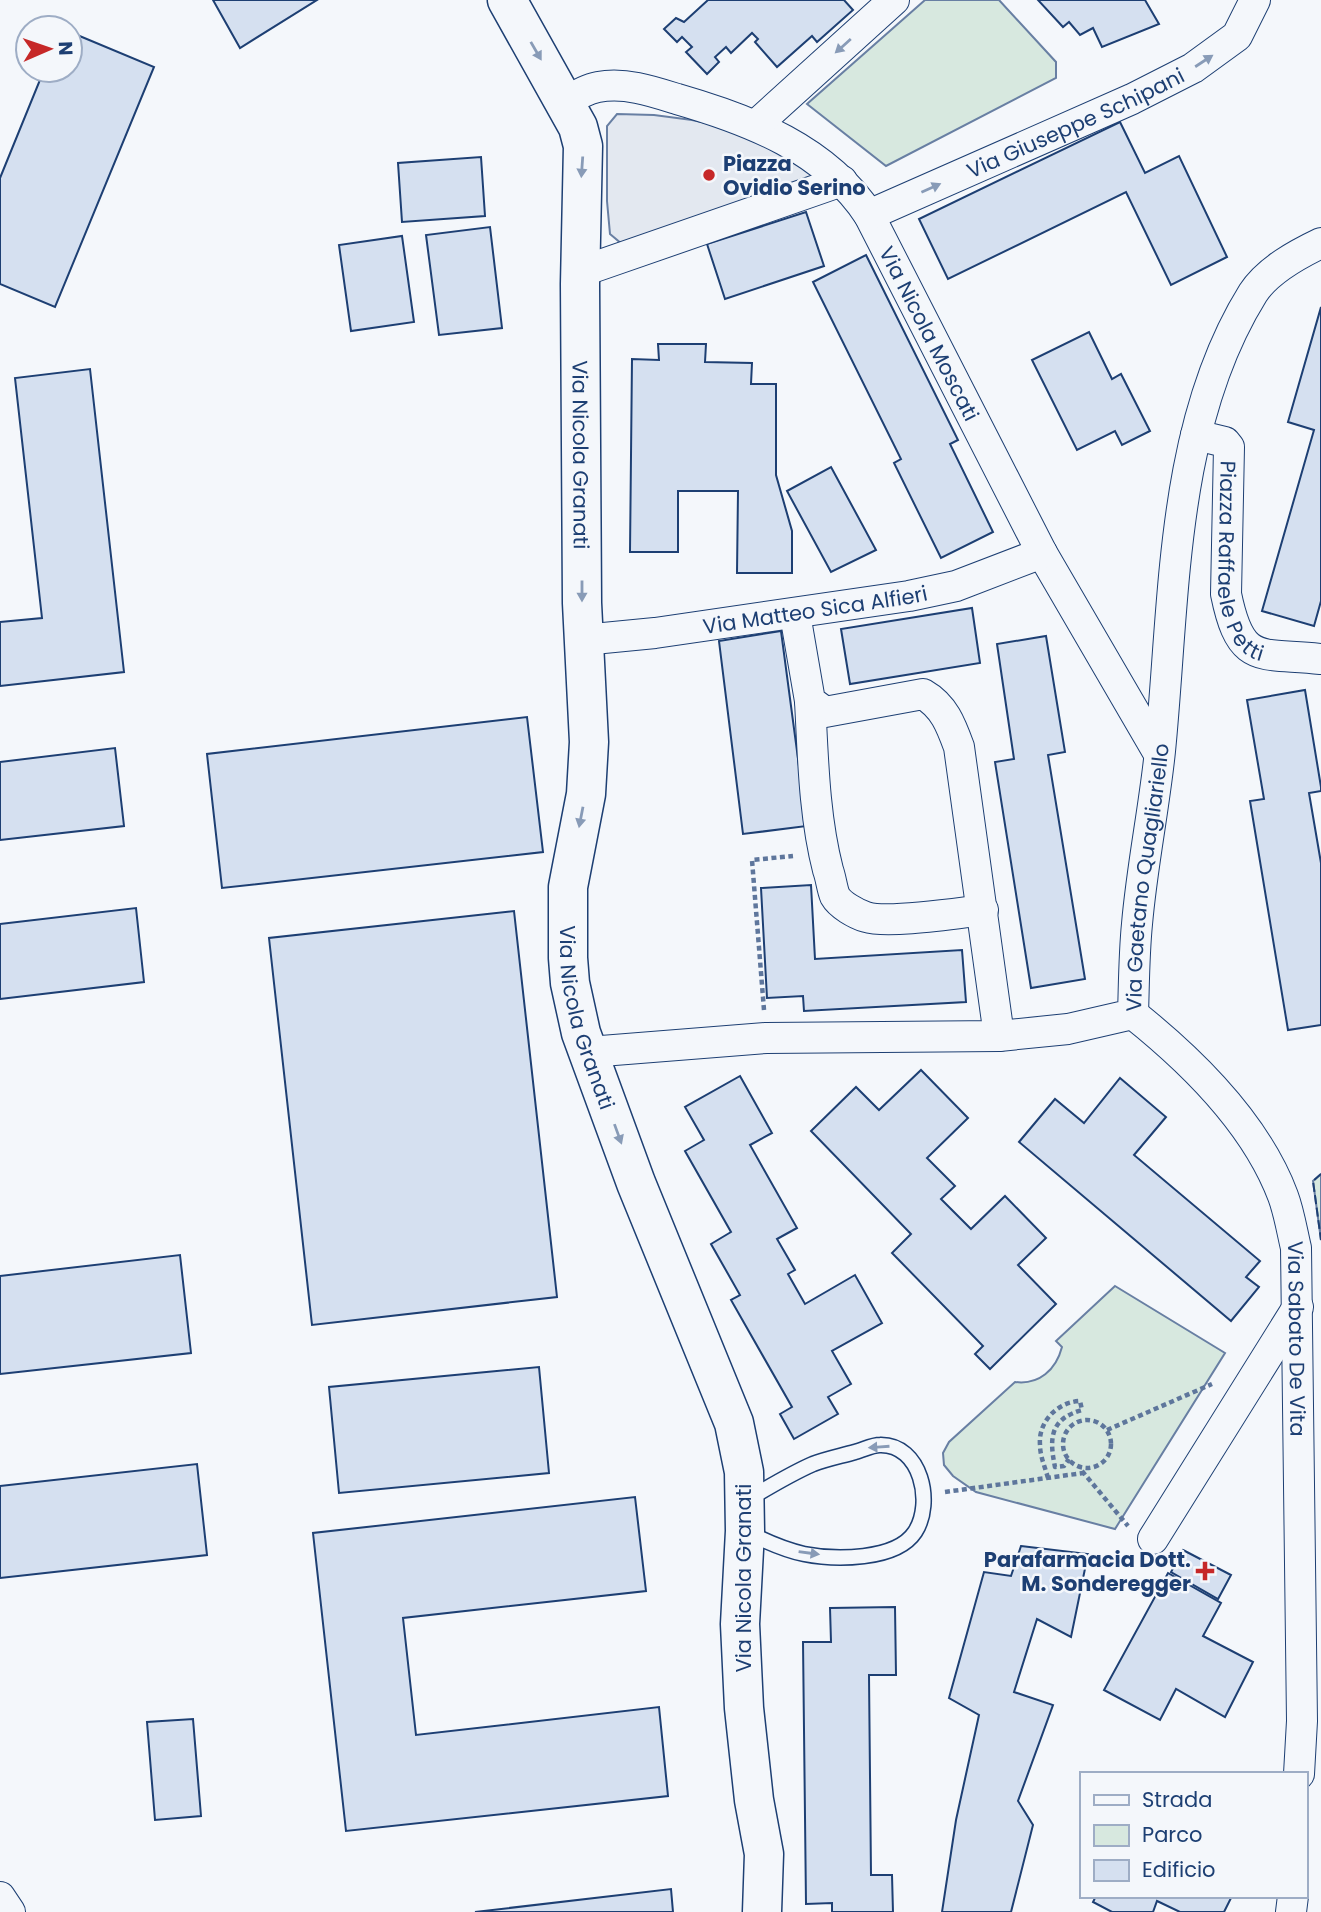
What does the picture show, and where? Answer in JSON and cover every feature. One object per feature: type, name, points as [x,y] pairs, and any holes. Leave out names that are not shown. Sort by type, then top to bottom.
[{"type":"street","name":"Via Nicola Granati","points":[[507,0],[578,127],[583,146],[580,272],[583,640],[589,742],[586,794],[568,887],[570,983],[581,1032],[636,1183],[734,1423],[744,1472],[741,1652],[745,1721],[754,1800],[764,1854],[762,1912]]},
{"type":"street","points":[[756,125],[894,0]]},
{"type":"street","name":"Via Giuseppe Schipani","points":[[869,215],[1132,99],[1193,68],[1220,51],[1237,36],[1255,0]]},
{"type":"street","name":"Via Nicola Moscati","points":[[565,103],[580,93],[598,87],[646,89],[756,125],[821,163],[842,181],[869,215],[1042,553],[1159,754]]},
{"type":"street","points":[[580,272],[842,181]]},
{"type":"street","name":"Via Gaetano Quagliariello","points":[[589,1052],[766,1038],[999,1035],[1068,1029],[1133,1014],[1137,924],[1159,754],[1176,568],[1188,473],[1196,435],[1221,356],[1255,290],[1296,256],[1321,243]]},
{"type":"street","name":"Piazza Raffaele Petti","points":[[1196,435],[1225,442],[1229,447],[1226,594],[1241,639],[1255,652],[1275,657],[1319,657]]},
{"type":"street","name":"Via Matteo Sica Alfieri","points":[[583,640],[655,633],[909,596],[956,586],[1042,553]]},
{"type":"street","points":[[795,614],[810,701],[815,790],[824,852],[836,897],[866,918],[936,916],[983,910]]},
{"type":"street","points":[[810,701],[825,712],[911,694],[923,694],[942,708],[959,747],[999,1035]]},
{"type":"street","name":"Via Sabato De Vita","points":[[1133,1014],[1229,1104],[1260,1149],[1283,1196],[1296,1248],[1312,1725],[1300,1772]]},
{"type":"street","points":[[1153,1539],[1298,1306]]},
{"type":"street","points":[[0,1896],[10,1912]]},
{"type":"lane","points":[[878,1444],[898,1447],[913,1460],[923,1495],[919,1522],[914,1533],[892,1551],[853,1557],[806,1554],[771,1544],[745,1516],[784,1478],[816,1463],[878,1444]]},
{"type":"path","points":[[766,1038],[752,860],[824,852]]},
{"type":"path","points":[[1107,1430],[1216,1382]]},
{"type":"path","points":[[1048,1478],[1040,1445],[1043,1426],[1059,1406],[1080,1401],[1082,1410],[1063,1418],[1055,1427],[1052,1436],[1055,1467],[1064,1466],[1069,1459]]},
{"type":"path","points":[[1080,1467],[1095,1467],[1107,1458],[1111,1444],[1107,1430],[1094,1421],[1086,1420],[1071,1427],[1064,1441],[1069,1459],[1080,1467],[1129,1528],[1153,1539]]},
{"type":"path","points":[[923,1495],[1083,1473]]},
{"type":"green space","points":[[925,0],[999,0],[1056,62],[1056,78],[886,166],[807,104]]},
{"type":"green space","points":[[1321,1174],[1321,1240],[1313,1181]]},
{"type":"green space","points":[[1115,1286],[1225,1353],[1115,1529],[976,1492],[953,1476],[944,1465],[943,1453],[949,1442],[1015,1382],[1032,1381],[1051,1369],[1062,1347],[1056,1341]]},
{"type":"shaded area","name":"Piazza Ovidio Serino","points":[[617,114],[654,115],[739,130],[813,170],[809,181],[622,244],[610,234],[607,201],[607,126]]},
{"type":"building","points":[[213,0],[317,0],[240,48]]},
{"type":"building","points":[[708,0],[844,0],[853,10],[817,42],[812,36],[777,67],[755,42],[758,39],[752,33],[731,53],[726,47],[715,57],[719,62],[707,74],[686,52],[692,47],[682,37],[677,42],[664,29],[676,18],[684,22]]},
{"type":"building","points":[[1038,0],[1145,0],[1159,24],[1102,47],[1093,28],[1080,35],[1069,22],[1063,27]]},
{"type":"building","points":[[84,38],[154,67],[55,307],[0,284],[0,178],[38,84],[84,84]]},
{"type":"building","points":[[1120,122],[1145,173],[1179,156],[1227,257],[1171,285],[1126,192],[948,279],[919,219]]},
{"type":"building","points":[[481,157],[485,216],[402,222],[398,163]]},
{"type":"building","points":[[806,212],[824,266],[725,299],[707,244]]},
{"type":"building","points":[[490,227],[502,328],[439,335],[426,235]]},
{"type":"building","points":[[402,236],[414,322],[351,331],[339,245]]},
{"type":"building","points":[[866,255],[958,440],[950,444],[993,532],[941,558],[894,463],[901,459],[813,282]]},
{"type":"building","points":[[1321,307],[1321,601],[1314,626],[1262,611],[1314,430],[1288,422]]},
{"type":"building","points":[[1089,332],[1112,379],[1121,374],[1150,431],[1122,445],[1115,431],[1077,450],[1032,360]]},
{"type":"building","points":[[658,344],[706,344],[705,362],[752,363],[751,384],[776,384],[776,475],[792,531],[792,573],[737,573],[738,491],[678,491],[678,552],[630,552],[632,359],[659,360]]},
{"type":"building","points":[[90,369],[124,672],[0,686],[0,622],[42,618],[15,378]]},
{"type":"building","points":[[831,467],[876,550],[831,572],[787,491]]},
{"type":"building","points":[[972,608],[980,663],[850,684],[841,629]]},
{"type":"building","points":[[781,631],[807,826],[743,834],[719,641]]},
{"type":"building","points":[[1046,636],[1065,752],[1048,755],[1085,979],[1031,988],[995,762],[1014,759],[997,644]]},
{"type":"building","points":[[1305,690],[1321,787],[1321,791],[1309,793],[1321,863],[1321,1025],[1288,1030],[1250,801],[1264,799],[1247,700]]},
{"type":"building","points":[[527,717],[543,852],[222,888],[207,754]]},
{"type":"building","points":[[115,748],[124,826],[0,840],[0,762]]},
{"type":"building","points":[[811,885],[815,959],[962,950],[966,1002],[804,1011],[803,996],[767,998],[761,888]]},
{"type":"building","points":[[136,908],[144,982],[0,999],[0,924]]},
{"type":"building","points":[[514,911],[557,1297],[312,1325],[269,938]]},
{"type":"building","points":[[921,1070],[968,1118],[927,1158],[955,1186],[941,1199],[971,1229],[1005,1196],[1046,1238],[1018,1265],[1056,1304],[990,1369],[975,1354],[983,1346],[892,1253],[911,1234],[811,1131],[856,1087],[879,1110]]},
{"type":"building","points":[[740,1076],[772,1133],[750,1145],[797,1228],[777,1239],[795,1270],[788,1274],[805,1304],[855,1275],[882,1323],[832,1351],[851,1384],[828,1397],[838,1414],[794,1439],[780,1414],[792,1407],[731,1300],[740,1295],[711,1244],[731,1232],[685,1151],[704,1140],[685,1107]]},
{"type":"building","points":[[1120,1078],[1166,1117],[1134,1155],[1260,1261],[1246,1277],[1259,1287],[1231,1321],[1019,1142],[1055,1099],[1084,1123]]},
{"type":"building","points":[[180,1255],[191,1353],[0,1374],[0,1276]]},
{"type":"building","points":[[539,1367],[549,1473],[339,1493],[329,1387]]},
{"type":"building","points":[[197,1464],[207,1555],[0,1578],[0,1486]]},
{"type":"building","points":[[635,1497],[646,1591],[403,1618],[416,1735],[659,1707],[668,1796],[346,1831],[313,1533]]},
{"type":"building","points":[[1021,1546],[1088,1554],[1071,1637],[1037,1619],[1014,1692],[1053,1705],[1018,1801],[1033,1825],[1011,1912],[942,1912],[956,1820],[979,1715],[949,1698],[984,1572],[1011,1576]]},
{"type":"building","points":[[1183,1550],[1231,1575],[1218,1599],[1171,1572]]},
{"type":"building","points":[[1168,1573],[1221,1603],[1203,1636],[1253,1662],[1225,1717],[1176,1689],[1160,1720],[1104,1690]]},
{"type":"building","points":[[895,1607],[896,1675],[869,1675],[871,1875],[892,1875],[893,1912],[832,1912],[832,1903],[806,1904],[803,1642],[831,1642],[830,1608]]},
{"type":"building","points":[[193,1719],[201,1816],[155,1820],[147,1722]]},
{"type":"building","points":[[671,1889],[673,1912],[475,1912]]},
{"type":"building","points":[[1095,1898],[1231,1898],[1224,1912],[1180,1912],[1157,1901],[1153,1912],[1112,1912],[1093,1902]]},
{"type":"fence","points":[[1321,1174],[1313,1181],[1321,1240]]},
{"type":"place","name":"Piazza Ovidio Serino","points":[[709,175]]},
{"type":"place","name":"Parafarmacia Dott. M. Sonderegger","points":[[1205,1571]]}]
